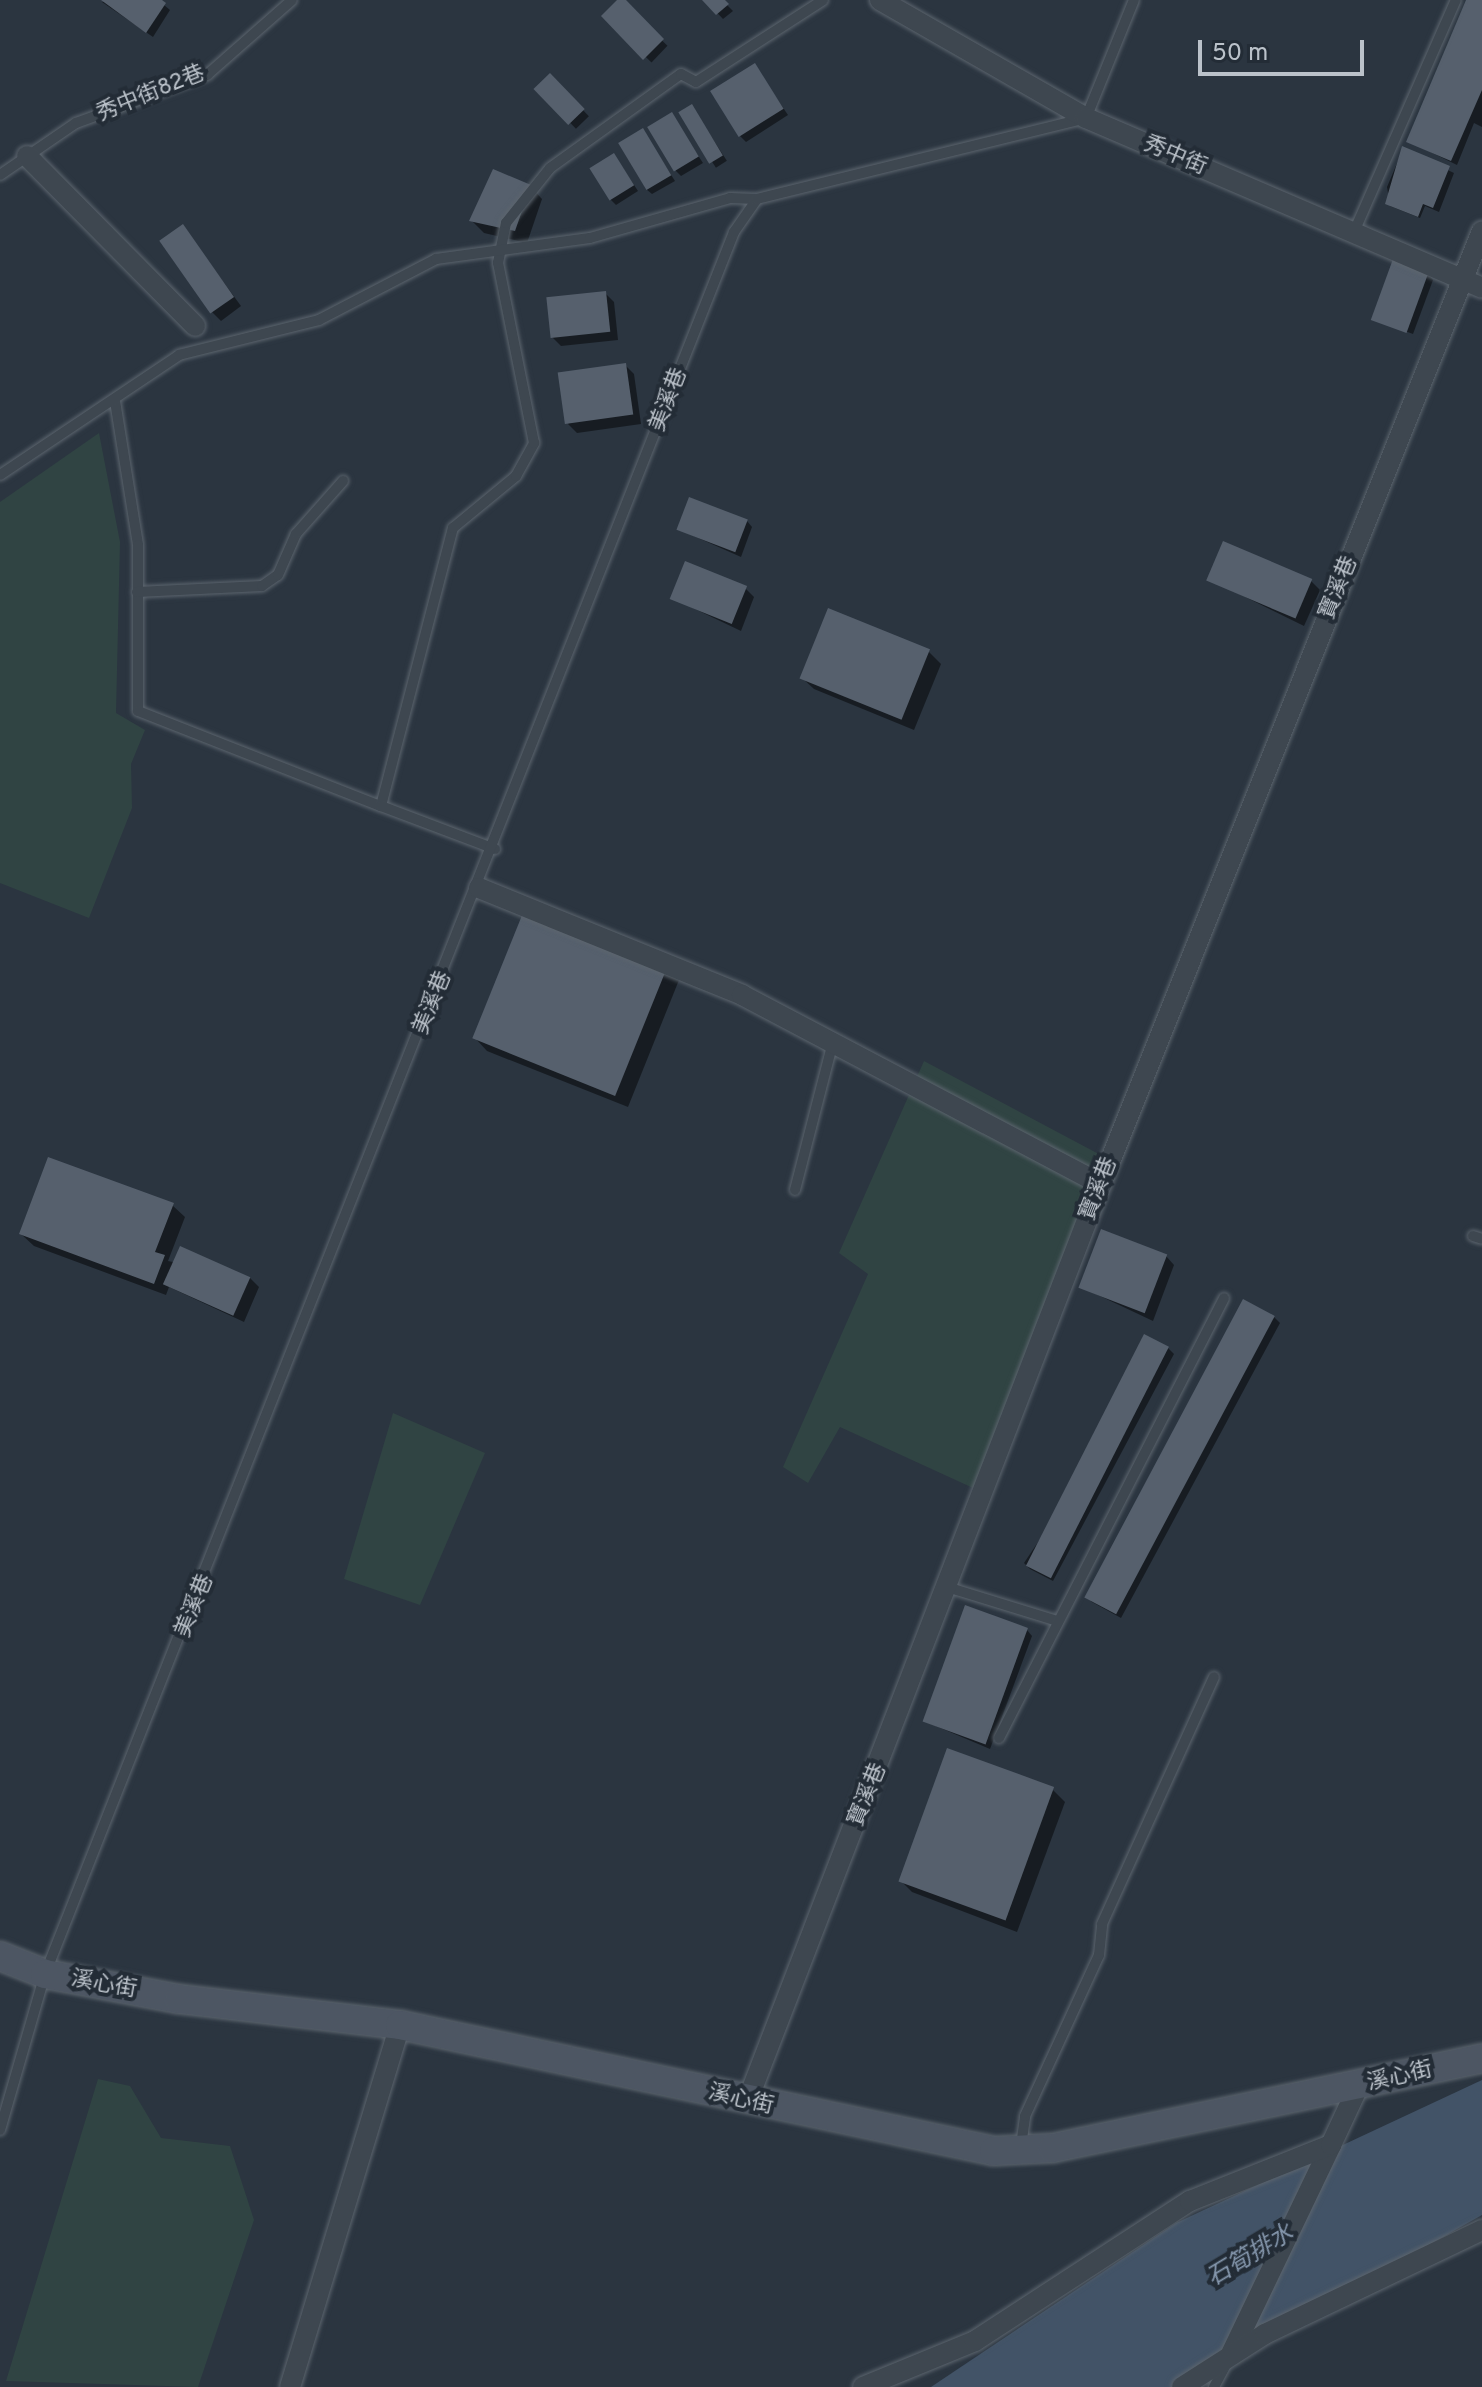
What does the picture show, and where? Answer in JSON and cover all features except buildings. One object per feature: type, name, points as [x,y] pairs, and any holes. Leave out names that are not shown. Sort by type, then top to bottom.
[{"type":"street","name":"秀中街","points":[[880,0],[1086,118],[1472,284]]},
{"type":"street","points":[[27,156],[195,326]]},
{"type":"street","name":"寶溪巷","points":[[747,2102],[950,1588],[1101,1184],[1472,284],[1482,231]]},
{"type":"street","points":[[479,888],[742,995],[832,1046],[1101,1184]]},
{"type":"street","name":"溪心街","points":[[0,1956],[45,1974],[400,2025],[747,2102],[1021,2152],[1358,2087],[1482,2058]]},
{"type":"street","points":[[290,2387],[400,2025]]},
{"type":"street","points":[[1230,2355],[1358,2087]]},
{"type":"street","points":[[863,2387],[975,2341],[1190,2201],[1331,2145]]},
{"type":"street","points":[[1182,2387],[1230,2355],[1482,2230]]},
{"type":"lane","name":"秀中街82巷","points":[[0,175],[76,123],[207,75],[292,0]]},
{"type":"lane","points":[[381,806],[453,528],[516,476],[534,443],[497,254],[506,223],[550,168],[681,74],[696,82],[823,0]]},
{"type":"lane","points":[[0,475],[115,401],[179,355],[319,320],[436,259],[497,254],[590,238],[730,198],[757,199],[1086,118],[1134,0]]},
{"type":"lane","points":[[1354,232],[1456,0]]},
{"type":"lane","name":"美溪巷","points":[[0,2130],[45,1974],[495,849],[734,232],[757,199]]},
{"type":"lane","points":[[115,401],[138,545],[134,701],[143,716],[495,849]]},
{"type":"lane","points":[[137,592],[262,586],[278,575],[296,534],[343,481]]},
{"type":"lane","points":[[795,1190],[832,1046]]},
{"type":"lane","points":[[999,1738],[1054,1620],[1224,1298]]},
{"type":"lane","points":[[950,1588],[1054,1620]]},
{"type":"lane","points":[[1021,2152],[1025,2116],[1099,1955],[1102,1924],[1214,1677]]},
{"type":"lane","points":[[1214,2387],[1230,2355]]},
{"type":"green space","points":[[99,433],[120,542],[116,713],[145,730],[131,764],[132,808],[89,918],[0,883],[0,502]]},
{"type":"green space","points":[[924,1061],[1110,1160],[984,1493],[840,1427],[808,1483],[783,1467],[868,1274],[839,1253]]},
{"type":"green space","points":[[393,1413],[485,1453],[420,1605],[344,1579]]},
{"type":"green space","points":[[98,2079],[130,2086],[161,2138],[230,2146],[254,2220],[198,2387],[6,2381]]},
{"type":"water","name":"石筍排水","points":[[1482,2080],[1482,2215],[1177,2387],[931,2387],[1176,2223]]}]
